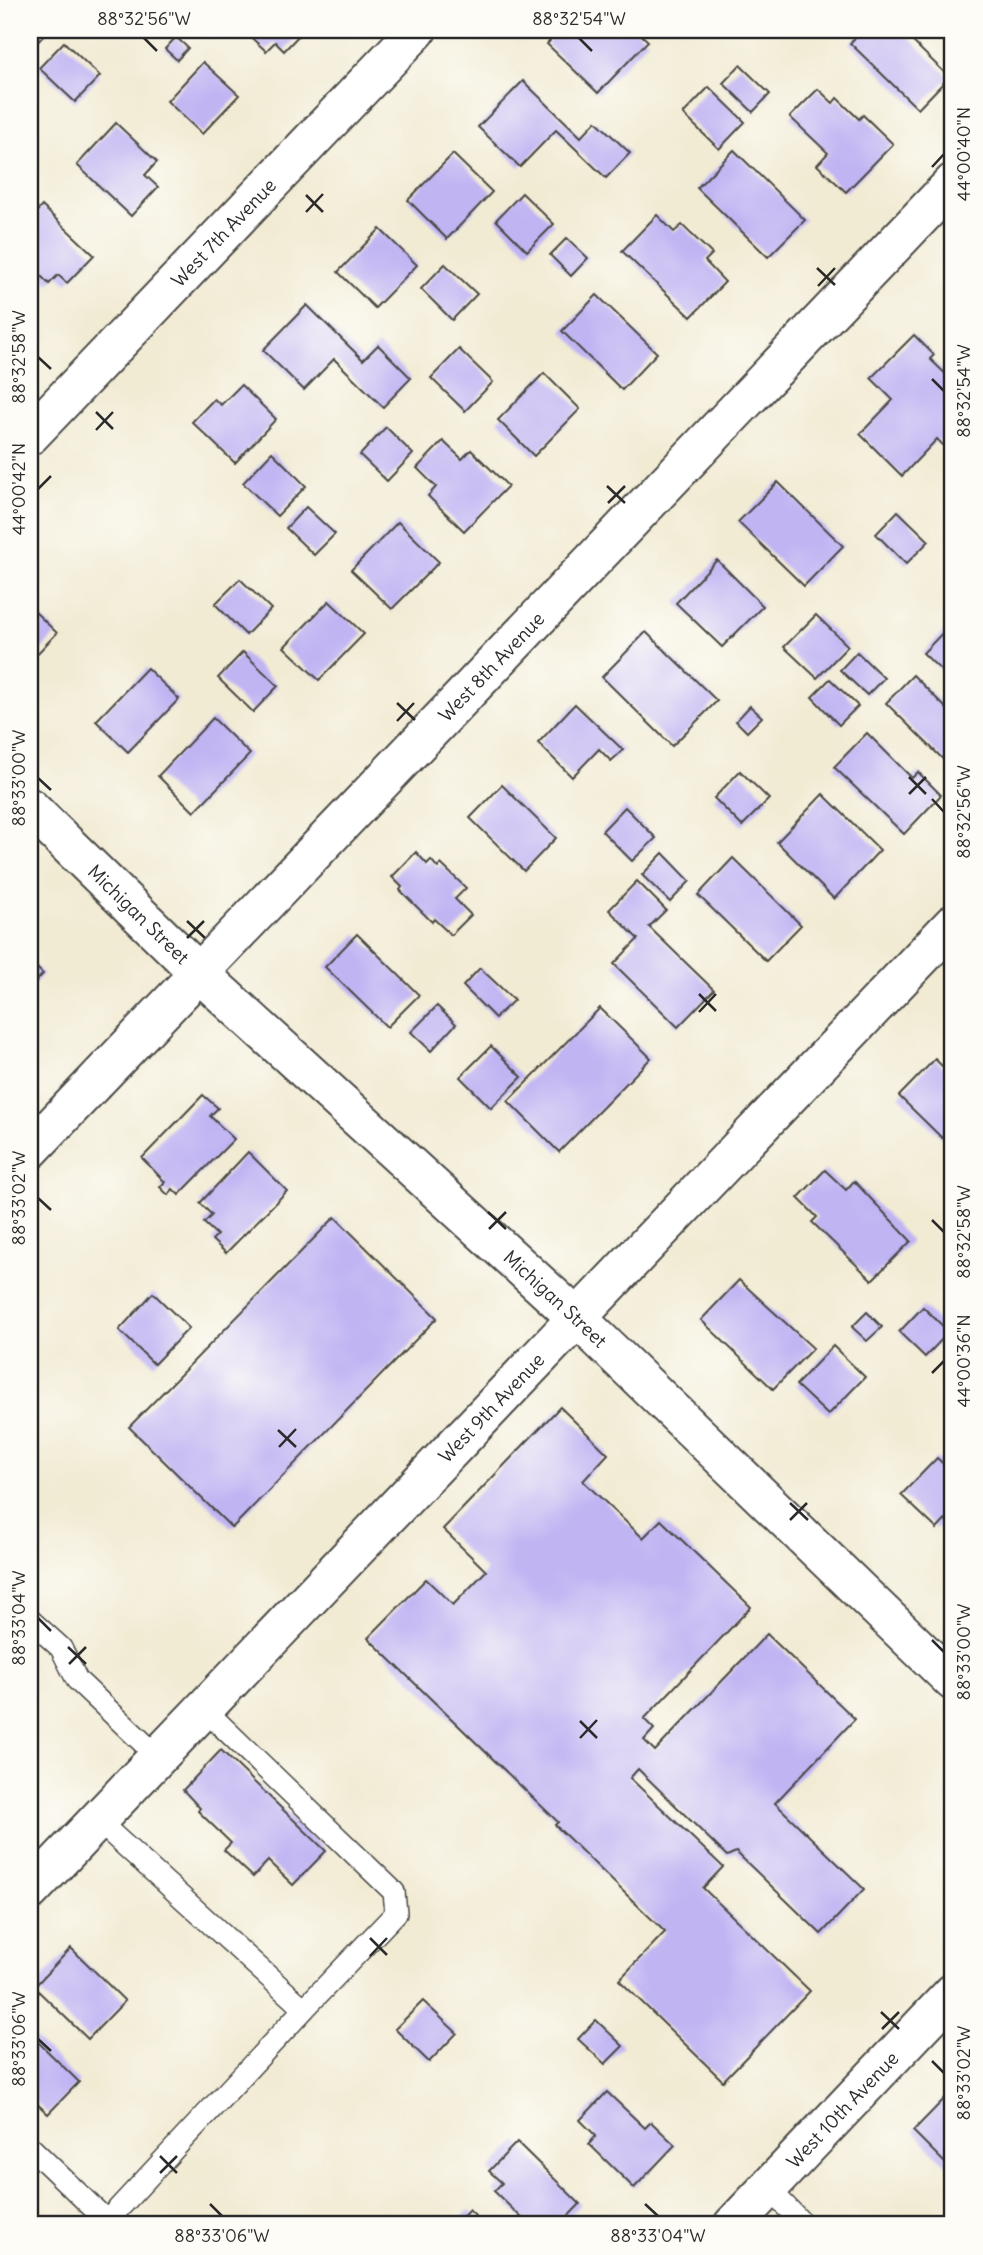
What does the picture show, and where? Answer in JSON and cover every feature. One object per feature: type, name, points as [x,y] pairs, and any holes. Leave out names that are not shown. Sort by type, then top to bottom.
[{"type":"street","name":"West 7th Avenue","points":[[30,435],[417,30]]},
{"type":"street","name":"West 8th Avenue","points":[[30,1150],[953,183]]},
{"type":"street","name":"Michigan Street","points":[[30,808],[198,972],[577,1318],[953,1681]]},
{"type":"street","name":"West 9th Avenue","points":[[30,1891],[953,924]]},
{"type":"street","name":"West 10th Avenue","points":[[733,2225],[953,1993]]},
{"type":"lane","points":[[30,1620],[61,1648],[77,1680],[158,1757]]},
{"type":"lane","points":[[30,2147],[109,2223],[304,2009],[396,1913],[394,1892],[204,1709]]},
{"type":"lane","points":[[97,1820],[304,2009]]},
{"type":"lane","points":[[768,2188],[804,2225]]},
{"type":"building","points":[[30,30],[49,30],[30,50]]},
{"type":"building","points":[[243,30],[295,30],[300,34],[284,51],[275,42],[266,51]]},
{"type":"building","points":[[560,30],[636,30],[648,41],[598,93],[547,44]]},
{"type":"building","points":[[863,30],[901,30],[949,77],[918,109],[850,43]]},
{"type":"building","points":[[176,37],[188,48],[177,60],[165,49]]},
{"type":"building","points":[[64,42],[100,76],[75,102],[39,68]]},
{"type":"building","points":[[203,62],[239,95],[202,134],[167,101]]},
{"type":"building","points":[[740,65],[770,94],[753,112],[723,83]]},
{"type":"building","points":[[523,81],[581,137],[596,121],[630,153],[606,178],[556,130],[520,167],[478,127]]},
{"type":"building","points":[[709,87],[745,122],[719,149],[683,114]]},
{"type":"building","points":[[818,89],[833,103],[837,98],[859,119],[863,115],[893,144],[846,192],[817,165],[828,153],[790,117]]},
{"type":"building","points":[[116,123],[157,162],[145,175],[158,187],[131,216],[77,165]]},
{"type":"building","points":[[734,150],[805,220],[768,257],[697,188]]},
{"type":"building","points":[[453,154],[492,192],[447,239],[408,200]]},
{"type":"building","points":[[522,193],[554,224],[527,251],[496,220]]},
{"type":"building","points":[[42,206],[94,255],[67,283],[58,275],[49,284],[30,265],[30,219]]},
{"type":"building","points":[[657,215],[674,232],[682,225],[712,254],[705,261],[725,282],[691,317],[622,251]]},
{"type":"building","points":[[380,229],[417,265],[375,308],[338,272]]},
{"type":"building","points":[[567,238],[588,258],[571,276],[550,255]]},
{"type":"building","points":[[445,264],[477,294],[452,320],[421,289]]},
{"type":"building","points":[[597,295],[657,353],[622,390],[562,331]]},
{"type":"building","points":[[307,305],[363,360],[378,345],[411,378],[383,407],[334,359],[304,390],[263,350]]},
{"type":"building","points":[[914,335],[934,355],[930,359],[953,381],[953,455],[937,439],[902,476],[860,434],[893,400],[871,378]]},
{"type":"building","points":[[459,349],[493,382],[465,411],[431,378]]},
{"type":"building","points":[[544,373],[580,409],[534,456],[498,420]]},
{"type":"building","points":[[241,385],[276,419],[235,463],[192,422],[214,399],[221,405]]},
{"type":"building","points":[[386,427],[413,454],[387,481],[360,455]]},
{"type":"building","points":[[443,441],[462,459],[471,450],[508,486],[464,531],[428,496],[436,487],[417,468]]},
{"type":"building","points":[[272,452],[306,486],[277,516],[243,483]]},
{"type":"building","points":[[778,482],[843,546],[804,586],[738,522]]},
{"type":"building","points":[[306,507],[335,534],[314,555],[286,528]]},
{"type":"building","points":[[898,511],[929,541],[906,564],[876,534]]},
{"type":"building","points":[[398,522],[439,562],[392,609],[351,570]]},
{"type":"building","points":[[717,560],[763,606],[722,647],[676,603]]},
{"type":"building","points":[[240,579],[271,609],[246,635],[215,604]]},
{"type":"building","points":[[329,601],[364,634],[319,680],[284,647]]},
{"type":"building","points":[[30,607],[57,633],[32,659],[30,657]]},
{"type":"building","points":[[816,615],[848,646],[817,678],[784,647]]},
{"type":"building","points":[[953,622],[953,682],[923,653]]},
{"type":"building","points":[[646,632],[717,701],[672,746],[602,677]]},
{"type":"building","points":[[243,652],[278,686],[253,712],[218,678]]},
{"type":"building","points":[[857,652],[884,678],[867,695],[840,670]]},
{"type":"building","points":[[147,668],[179,699],[128,752],[96,721]]},
{"type":"building","points":[[913,675],[953,715],[953,769],[886,703]]},
{"type":"building","points":[[830,679],[858,706],[839,725],[812,697]]},
{"type":"building","points":[[575,704],[623,750],[611,761],[599,749],[572,777],[538,743]]},
{"type":"building","points":[[750,706],[762,717],[747,732],[736,721]]},
{"type":"building","points":[[213,718],[250,754],[194,812],[158,776]]},
{"type":"building","points":[[867,733],[912,778],[918,772],[941,795],[904,834],[834,767]]},
{"type":"building","points":[[740,771],[769,799],[742,826],[714,798]]},
{"type":"building","points":[[502,785],[556,838],[524,871],[470,818]]},
{"type":"building","points":[[823,794],[880,850],[834,899],[777,842]]},
{"type":"building","points":[[625,807],[656,838],[632,861],[602,831]]},
{"type":"building","points":[[416,852],[427,864],[431,860],[438,868],[441,864],[466,888],[455,899],[471,915],[451,935],[434,919],[432,922],[400,890],[402,887],[392,877]]},
{"type":"building","points":[[663,853],[690,881],[670,902],[642,875]]},
{"type":"building","points":[[733,858],[801,925],[766,961],[698,895]]},
{"type":"building","points":[[637,881],[666,910],[649,927],[714,990],[678,1027],[614,964],[638,939],[609,910]]},
{"type":"building","points":[[357,934],[419,995],[387,1027],[325,967]]},
{"type":"building","points":[[30,961],[43,974],[30,988]]},
{"type":"building","points":[[480,968],[514,1000],[495,1018],[463,986]]},
{"type":"building","points":[[437,1006],[456,1024],[431,1051],[411,1032]]},
{"type":"building","points":[[600,1008],[651,1058],[559,1152],[508,1101]]},
{"type":"building","points":[[491,1046],[522,1077],[491,1108],[460,1077]]},
{"type":"building","points":[[935,1059],[953,1077],[953,1127],[942,1138],[899,1096]]},
{"type":"building","points":[[203,1095],[218,1108],[210,1116],[234,1139],[179,1195],[173,1189],[168,1195],[160,1187],[165,1182],[142,1158]]},
{"type":"building","points":[[248,1152],[287,1191],[226,1253],[212,1240],[217,1235],[204,1223],[212,1215],[200,1203]]},
{"type":"building","points":[[825,1170],[846,1190],[854,1181],[911,1241],[872,1280],[812,1222],[817,1217],[798,1198]]},
{"type":"building","points":[[335,1217],[437,1318],[232,1528],[129,1427]]},
{"type":"building","points":[[739,1280],[813,1348],[773,1389],[701,1320]]},
{"type":"building","points":[[153,1293],[189,1328],[154,1364],[119,1330]]},
{"type":"building","points":[[923,1307],[949,1332],[925,1357],[899,1332]]},
{"type":"building","points":[[867,1312],[882,1327],[867,1341],[852,1327]]},
{"type":"building","points":[[833,1346],[865,1377],[828,1415],[796,1385]]},
{"type":"building","points":[[560,1407],[608,1454],[583,1481],[643,1538],[661,1520],[751,1607],[644,1719],[654,1729],[644,1740],[655,1751],[767,1634],[855,1719],[775,1803],[864,1889],[821,1934],[736,1852],[727,1856],[638,1769],[630,1778],[723,1867],[703,1888],[810,1991],[723,2081],[619,1980],[665,1932],[555,1825],[558,1822],[368,1638],[426,1579],[453,1605],[486,1571],[443,1529]]},
{"type":"building","points":[[937,1458],[953,1473],[953,1512],[937,1529],[901,1495]]},
{"type":"building","points":[[221,1750],[326,1851],[293,1885],[268,1861],[253,1877],[224,1850],[231,1843],[198,1811],[200,1808],[183,1790]]},
{"type":"building","points":[[71,1948],[125,2001],[88,2039],[34,1987]]},
{"type":"building","points":[[423,2001],[457,2033],[429,2062],[395,2029]]},
{"type":"building","points":[[596,2020],[623,2046],[605,2064],[578,2039]]},
{"type":"building","points":[[30,2034],[79,2082],[48,2114],[30,2097]]},
{"type":"building","points":[[953,2090],[953,2171],[913,2131]]},
{"type":"building","points":[[607,2092],[645,2128],[651,2122],[675,2145],[634,2188],[589,2144],[596,2136],[580,2120]]},
{"type":"building","points":[[517,2142],[580,2204],[560,2225],[529,2225],[494,2191],[502,2183],[489,2171]]},
{"type":"building","points":[[469,2210],[484,2225],[455,2225]]}]
